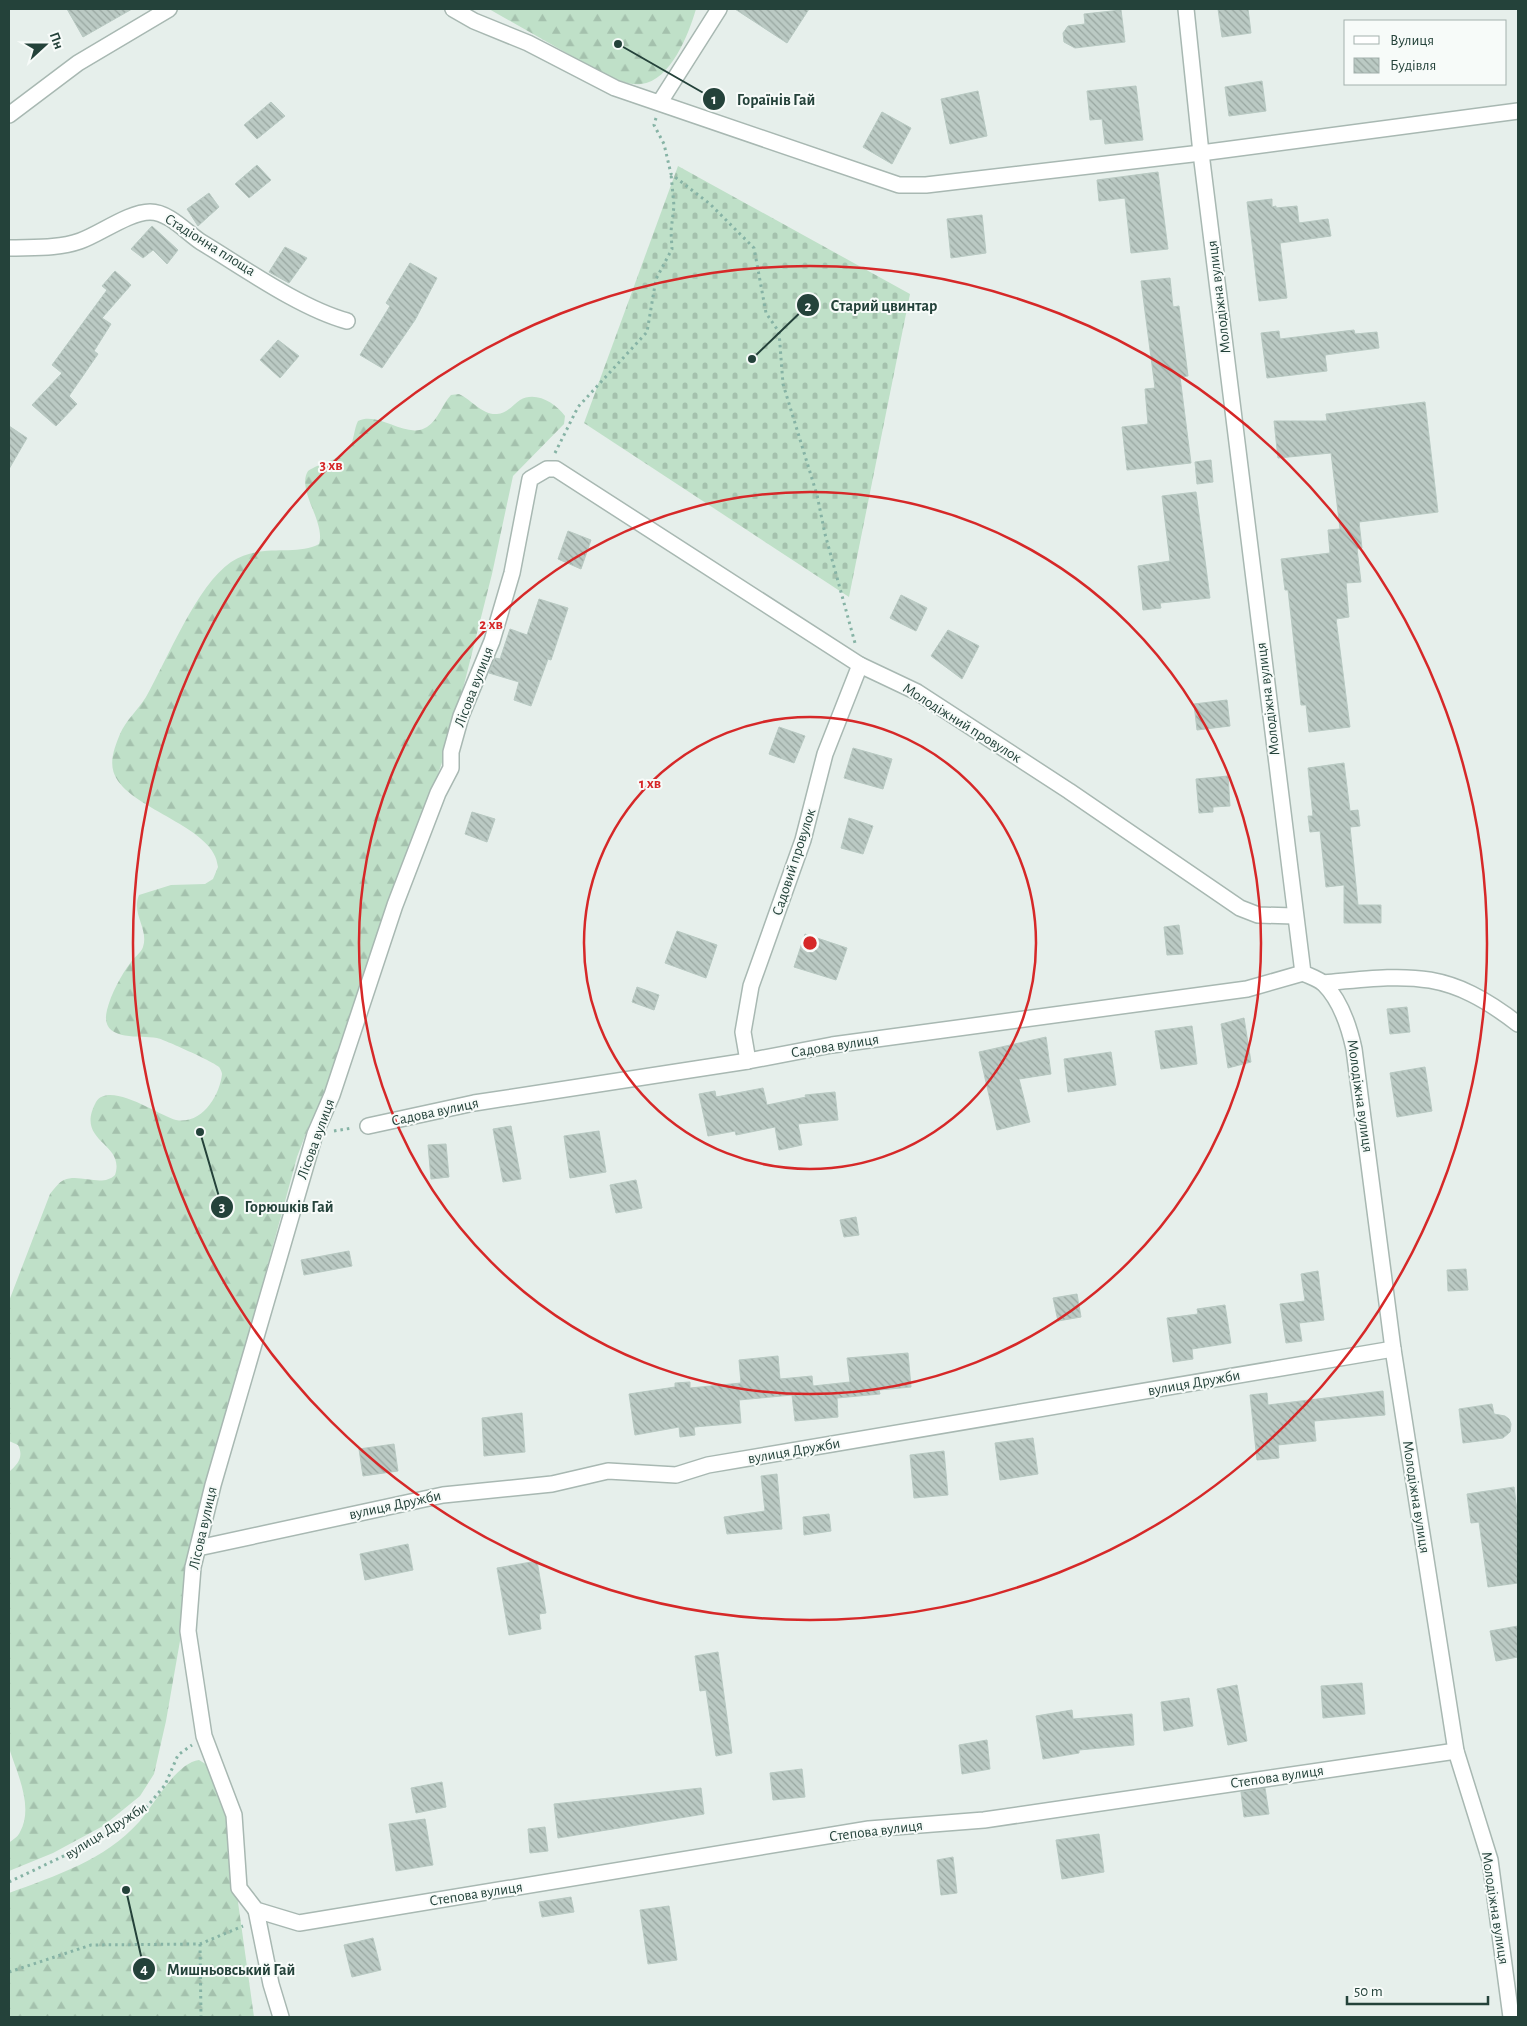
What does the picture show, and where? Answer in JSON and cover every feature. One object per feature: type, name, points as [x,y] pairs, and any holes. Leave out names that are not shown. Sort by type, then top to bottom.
[{"type":"street","points":[[9,115],[78,64],[168,9]]},
{"type":"street","points":[[453,9],[474,21],[528,43],[592,78],[899,185],[926,185],[1201,153],[1518,111]]},
{"type":"street","points":[[660,102],[719,9]]},
{"type":"street","name":"Молодіжна вулиця","points":[[1186,9],[1201,153],[1302,973]]},
{"type":"street","name":"Стадіонна площа","points":[[9,248],[70,244],[97,234],[135,215],[145,212],[159,213],[209,246],[312,308],[347,321]]},
{"type":"street","name":"Молодіжний провулок","points":[[552,469],[860,665],[918,692],[1069,791],[1240,908],[1258,915],[1294,916]]},
{"type":"street","name":"Лісова вулиця","points":[[256,1910],[239,1888],[234,1815],[204,1736],[188,1630],[193,1567],[213,1485],[315,1134],[332,1095],[395,905],[438,793],[450,768],[451,752],[460,716],[492,641],[512,573],[530,479],[552,469]]},
{"type":"street","name":"Садовий провулок","points":[[748,1061],[743,1032],[751,986],[803,840],[825,754],[860,665]]},
{"type":"street","points":[[1302,973],[1323,983],[1385,977],[1431,980],[1473,993],[1518,1024]]},
{"type":"street","name":"Садова вулиця","points":[[368,1126],[474,1103],[748,1061],[832,1045],[1248,989],[1302,973]]},
{"type":"street","name":"Молодіжна вулиця","points":[[1323,983],[1346,1020],[1354,1049],[1393,1349],[1456,1751],[1490,1860],[1511,2017]]},
{"type":"street","name":"вулиця Дружби","points":[[198,1548],[443,1494],[552,1484],[608,1471],[676,1475],[708,1465],[1393,1349]]},
{"type":"street","name":"Степова вулиця","points":[[256,1910],[298,1923],[869,1829],[984,1820],[1456,1751]]},
{"type":"street","points":[[256,1910],[271,1984],[282,2017]]},
{"type":"path","points":[[552,469],[578,407],[647,332],[656,278],[672,249],[671,231],[674,206],[671,174],[664,144],[654,125],[660,102]]},
{"type":"path","points":[[671,174],[710,204],[754,248],[766,313],[779,332],[783,384],[817,495],[860,665]]},
{"type":"path","points":[[315,1134],[368,1126]]},
{"type":"path","name":"вулиця Дружби","points":[[9,1882],[89,1844],[145,1809],[165,1785],[178,1755],[204,1736]]},
{"type":"path","points":[[9,1972],[91,1945],[200,1944],[251,1923],[256,1910]]},
{"type":"path","points":[[200,1944],[201,2017]]},
{"type":"green space","points":[[489,9],[696,9],[689,30],[670,65],[652,81],[631,84],[600,72]]},
{"type":"green space","points":[[678,166],[910,294],[849,597],[584,423]]},
{"type":"green space","points":[[459,394],[482,410],[492,414],[500,414],[506,411],[520,400],[532,397],[539,398],[551,403],[561,411],[565,416],[564,424],[513,476],[492,574],[451,736],[369,977],[349,1049],[308,1128],[297,1157],[237,1379],[184,1618],[166,1721],[154,1774],[140,1796],[103,1826],[53,1853],[9,1871],[9,1843],[19,1834],[24,1822],[25,1801],[20,1779],[9,1748],[9,1472],[20,1457],[20,1449],[18,1445],[9,1441],[9,1301],[50,1194],[55,1188],[62,1181],[70,1178],[104,1180],[110,1179],[115,1175],[116,1164],[114,1155],[95,1134],[91,1126],[91,1116],[96,1102],[103,1096],[112,1095],[135,1101],[176,1120],[194,1118],[208,1107],[218,1091],[222,1074],[216,1065],[161,1039],[122,1035],[114,1032],[106,1020],[107,1010],[117,985],[127,967],[143,947],[144,934],[137,909],[139,895],[171,885],[205,884],[213,879],[218,867],[214,854],[205,842],[176,821],[143,802],[118,781],[112,763],[116,746],[125,724],[146,697],[195,605],[218,573],[242,556],[266,551],[310,548],[319,544],[319,526],[306,487],[305,479],[308,471],[347,452],[358,421],[366,419],[375,420],[410,430],[419,430],[431,424],[451,395]]},
{"type":"green space","points":[[199,1760],[212,1768],[221,1780],[254,2017],[9,2017],[9,1893],[61,1873],[111,1847],[139,1822],[182,1768]]},
{"type":"building","points":[[67,9],[132,9],[83,37]]},
{"type":"building","points":[[735,9],[809,9],[787,43]]},
{"type":"building","points":[[1218,9],[1248,9],[1251,33],[1222,37]]},
{"type":"building","points":[[1121,10],[1125,42],[1075,48],[1064,42],[1063,33],[1068,26],[1085,24],[1084,14]]},
{"type":"building","points":[[1262,81],[1266,111],[1229,116],[1225,87]]},
{"type":"building","points":[[1136,86],[1143,140],[1105,144],[1102,119],[1090,120],[1087,91]]},
{"type":"building","points":[[978,91],[987,136],[950,144],[941,99]]},
{"type":"building","points":[[271,102],[285,116],[257,139],[244,125]]},
{"type":"building","points":[[882,112],[911,128],[892,164],[863,147]]},
{"type":"building","points":[[257,165],[271,180],[249,198],[235,184]]},
{"type":"building","points":[[1158,172],[1168,249],[1131,253],[1125,198],[1099,201],[1097,180]]},
{"type":"building","points":[[209,193],[219,207],[198,226],[187,209]]},
{"type":"building","points":[[1272,199],[1272,207],[1297,206],[1299,223],[1328,219],[1331,236],[1280,243],[1287,298],[1259,301],[1247,202]]},
{"type":"building","points":[[982,215],[986,253],[951,258],[947,219]]},
{"type":"building","points":[[152,226],[178,250],[167,264],[153,250],[143,258],[131,249]]},
{"type":"building","points":[[285,247],[307,258],[289,283],[269,272]]},
{"type":"building","points":[[410,263],[437,278],[415,320],[382,368],[360,355],[390,306],[386,303]]},
{"type":"building","points":[[115,271],[131,285],[102,318],[111,324],[94,351],[98,354],[69,396],[77,404],[56,426],[32,405],[62,373],[52,365],[107,290],[102,286]]},
{"type":"building","points":[[1170,278],[1173,307],[1179,306],[1188,376],[1180,377],[1191,463],[1127,470],[1122,427],[1148,424],[1145,389],[1155,388],[1141,281]]},
{"type":"building","points":[[1354,330],[1355,334],[1377,332],[1379,348],[1325,355],[1327,371],[1267,378],[1261,333],[1279,331],[1280,339]]},
{"type":"building","points":[[278,340],[299,356],[280,378],[260,360]]},
{"type":"building","points":[[1425,402],[1438,512],[1359,522],[1362,548],[1357,549],[1361,582],[1346,583],[1349,617],[1336,619],[1350,727],[1309,732],[1306,705],[1301,705],[1288,590],[1285,590],[1281,559],[1330,553],[1328,530],[1340,529],[1331,453],[1278,458],[1274,421],[1327,421],[1326,414]]},
{"type":"building","points":[[9,426],[27,438],[9,469]]},
{"type":"building","points":[[1211,460],[1213,482],[1197,484],[1195,462]]},
{"type":"building","points":[[1196,492],[1210,598],[1160,603],[1161,608],[1143,610],[1138,566],[1170,561],[1162,496]]},
{"type":"building","points":[[568,531],[591,540],[581,569],[558,559]]},
{"type":"building","points":[[901,595],[927,608],[916,631],[890,618]]},
{"type":"building","points":[[539,599],[568,608],[551,660],[548,659],[531,706],[514,700],[519,682],[489,673],[495,658],[500,659],[510,629],[527,635]]},
{"type":"building","points":[[948,630],[979,646],[962,679],[931,656]]},
{"type":"building","points":[[1227,700],[1230,726],[1197,730],[1194,704]]},
{"type":"building","points":[[779,727],[805,736],[794,763],[769,754]]},
{"type":"building","points":[[853,748],[892,759],[883,789],[844,778]]},
{"type":"building","points":[[1344,763],[1350,811],[1358,810],[1360,826],[1350,827],[1358,905],[1381,905],[1381,923],[1344,923],[1344,885],[1326,887],[1320,831],[1310,832],[1308,816],[1313,816],[1308,768]]},
{"type":"building","points":[[1228,776],[1230,806],[1213,807],[1213,812],[1199,813],[1196,779]]},
{"type":"building","points":[[472,812],[495,819],[487,842],[465,834]]},
{"type":"building","points":[[849,818],[873,826],[863,854],[841,848]]},
{"type":"building","points":[[1179,925],[1183,954],[1167,955],[1164,927]]},
{"type":"building","points":[[677,931],[717,945],[706,978],[665,963]]},
{"type":"building","points":[[805,934],[847,948],[836,980],[794,967]]},
{"type":"building","points":[[637,987],[659,995],[654,1010],[632,1002]]},
{"type":"building","points":[[1407,1007],[1410,1032],[1390,1034],[1387,1009]]},
{"type":"building","points":[[1244,1018],[1251,1062],[1228,1068],[1221,1024]]},
{"type":"building","points":[[1192,1026],[1197,1064],[1161,1069],[1155,1031]]},
{"type":"building","points":[[1046,1037],[1051,1074],[1019,1079],[1030,1122],[997,1130],[979,1052]]},
{"type":"building","points":[[1111,1052],[1116,1085],[1068,1092],[1064,1059]]},
{"type":"building","points":[[1425,1067],[1432,1111],[1397,1117],[1390,1073]]},
{"type":"building","points":[[763,1088],[767,1105],[806,1097],[805,1095],[835,1092],[838,1120],[798,1124],[802,1145],[779,1150],[775,1127],[736,1135],[735,1131],[708,1136],[699,1094],[715,1091],[716,1097]]},
{"type":"building","points":[[511,1126],[521,1179],[503,1182],[493,1129]]},
{"type":"building","points":[[599,1131],[606,1172],[570,1178],[564,1136]]},
{"type":"building","points":[[446,1144],[449,1177],[431,1179],[428,1145]]},
{"type":"building","points":[[636,1180],[642,1208],[616,1213],[610,1185]]},
{"type":"building","points":[[856,1217],[859,1235],[844,1237],[840,1220]]},
{"type":"building","points":[[349,1251],[352,1266],[304,1275],[301,1260]]},
{"type":"building","points":[[1466,1269],[1468,1290],[1448,1291],[1447,1270]]},
{"type":"building","points":[[1318,1271],[1324,1320],[1299,1323],[1302,1341],[1286,1343],[1280,1304],[1305,1301],[1301,1274]]},
{"type":"building","points":[[1077,1294],[1081,1317],[1058,1321],[1053,1298]]},
{"type":"building","points":[[1225,1305],[1231,1343],[1192,1349],[1193,1359],[1173,1362],[1167,1318],[1198,1314],[1197,1309]]},
{"type":"building","points":[[908,1353],[911,1387],[879,1390],[880,1394],[837,1398],[838,1417],[795,1421],[792,1395],[739,1400],[741,1423],[694,1427],[695,1435],[680,1437],[679,1427],[635,1435],[629,1394],[675,1387],[675,1383],[690,1382],[690,1388],[741,1383],[739,1360],[778,1356],[780,1379],[812,1376],[813,1386],[850,1382],[847,1358]]},
{"type":"building","points":[[1383,1391],[1385,1415],[1314,1421],[1316,1441],[1278,1445],[1279,1458],[1257,1460],[1250,1395],[1267,1393],[1268,1405]]},
{"type":"building","points":[[1492,1404],[1494,1414],[1505,1416],[1509,1419],[1511,1424],[1510,1432],[1503,1438],[1463,1443],[1459,1409]]},
{"type":"building","points":[[522,1413],[525,1452],[484,1456],[482,1418]]},
{"type":"building","points":[[1033,1438],[1038,1474],[1000,1480],[995,1443]]},
{"type":"building","points":[[394,1444],[398,1471],[363,1476],[359,1449]]},
{"type":"building","points":[[944,1451],[948,1495],[914,1498],[910,1455]]},
{"type":"building","points":[[777,1474],[782,1529],[727,1534],[724,1517],[765,1511],[761,1476]]},
{"type":"building","points":[[1514,1487],[1518,1519],[1518,1583],[1488,1587],[1479,1522],[1471,1523],[1467,1494]]},
{"type":"building","points":[[829,1514],[831,1531],[804,1535],[803,1517]]},
{"type":"building","points":[[408,1544],[413,1570],[365,1580],[360,1554]]},
{"type":"building","points":[[537,1561],[546,1613],[539,1614],[541,1629],[509,1635],[497,1568]]},
{"type":"building","points":[[1518,1626],[1518,1657],[1496,1661],[1490,1631]]},
{"type":"building","points":[[718,1652],[732,1753],[716,1756],[706,1690],[700,1691],[695,1656]]},
{"type":"building","points":[[1362,1683],[1365,1714],[1323,1718],[1321,1686]]},
{"type":"building","points":[[1237,1685],[1247,1741],[1228,1745],[1217,1689]]},
{"type":"building","points":[[1189,1698],[1193,1726],[1164,1731],[1161,1702]]},
{"type":"building","points":[[1072,1710],[1073,1719],[1132,1714],[1134,1745],[1079,1750],[1079,1753],[1043,1759],[1036,1716]]},
{"type":"building","points":[[987,1740],[990,1769],[962,1774],[959,1745]]},
{"type":"building","points":[[802,1769],[805,1797],[773,1800],[770,1773]]},
{"type":"building","points":[[442,1782],[446,1807],[416,1813],[411,1788]]},
{"type":"building","points":[[701,1788],[704,1814],[558,1838],[554,1804]]},
{"type":"building","points":[[1265,1788],[1269,1814],[1244,1817],[1241,1792]]},
{"type":"building","points":[[425,1819],[433,1865],[396,1871],[389,1824]]},
{"type":"building","points":[[545,1827],[548,1851],[530,1853],[528,1829]]},
{"type":"building","points":[[1099,1834],[1104,1872],[1062,1879],[1056,1840]]},
{"type":"building","points":[[953,1857],[957,1893],[941,1895],[937,1860]]},
{"type":"building","points":[[571,1897],[574,1912],[542,1917],[539,1902]]},
{"type":"building","points":[[669,1906],[677,1960],[648,1964],[640,1910]]},
{"type":"building","points":[[373,1938],[381,1970],[352,1977],[344,1945]]},
{"type":"place","name":"Гораїнів Гай","points":[[618,44]]},
{"type":"place","name":"Старий цвинтар","points":[[752,359]]},
{"type":"place","name":"Горюшків Гай","points":[[200,1132]]},
{"type":"place","name":"Мишньовський Гай","points":[[126,1890]]}]
